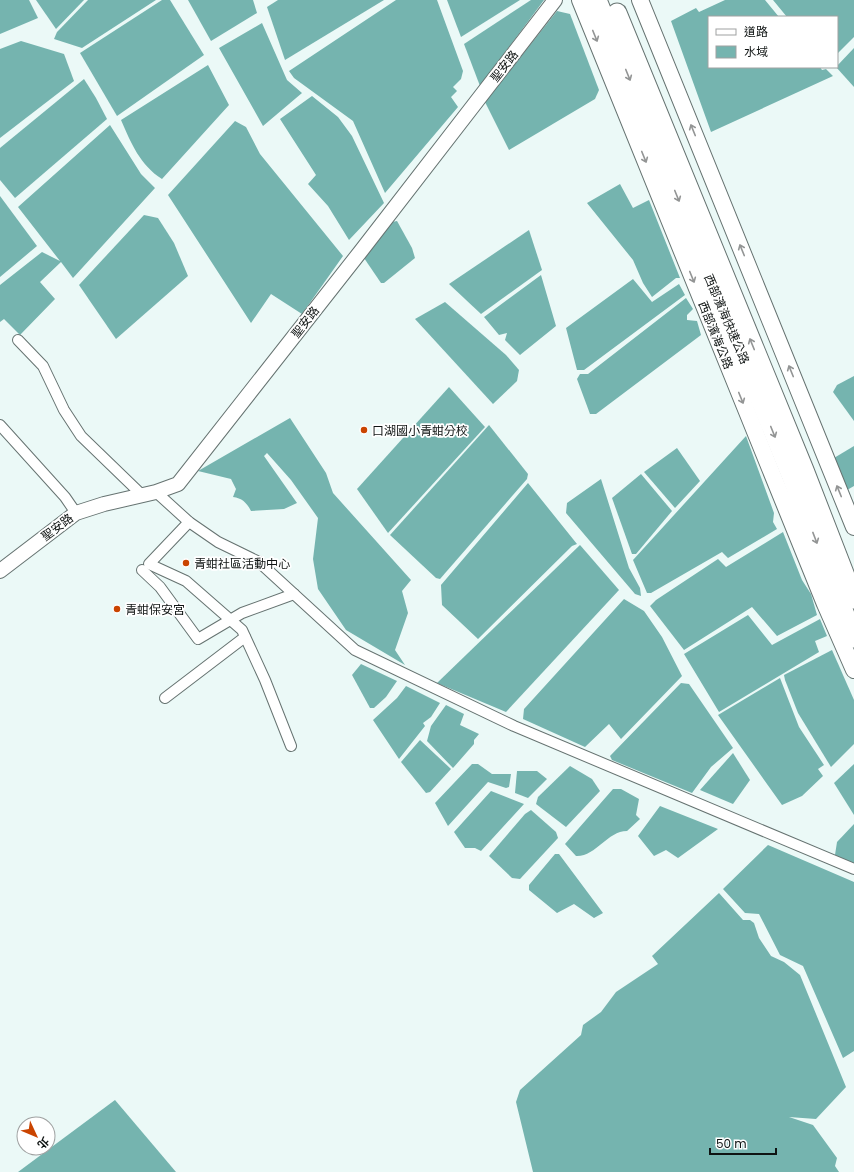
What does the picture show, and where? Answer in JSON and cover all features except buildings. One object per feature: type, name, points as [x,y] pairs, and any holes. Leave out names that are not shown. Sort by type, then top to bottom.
[{"type":"highway","name":"西部濱海快速公路","points":[[597,0],[797,473],[854,599]]},
{"type":"highway","name":"西部濱海快速公路","points":[[612,0],[797,473],[854,638]]},
{"type":"main road","name":"西部濱海公路","points":[[580,0],[825,604],[854,670]]},
{"type":"main road","points":[[640,0],[854,527]]},
{"type":"street","name":"聖安路","points":[[0,571],[76,513],[156,492],[178,484],[555,0]]},
{"type":"street","points":[[18,340],[43,366],[64,410],[81,436],[142,495]]},
{"type":"street","points":[[0,425],[65,497],[76,513]]},
{"type":"street","points":[[156,492],[189,522],[218,542],[259,562],[355,650],[514,726],[854,869]]},
{"type":"street","points":[[189,522],[149,564],[186,581],[242,630],[265,680],[291,746]]},
{"type":"street","points":[[142,570],[160,587],[198,639],[230,619],[294,594]]},
{"type":"street","points":[[165,698],[245,637]]},
{"type":"water","points":[[0,0],[29,0],[38,18],[0,34]]},
{"type":"water","points":[[36,0],[84,0],[56,29]]},
{"type":"water","points":[[88,0],[156,0],[82,48],[54,39],[57,32]]},
{"type":"water","points":[[162,0],[170,0],[204,55],[117,116],[80,53]]},
{"type":"water","points":[[188,0],[253,0],[257,13],[211,41]]},
{"type":"water","points":[[278,0],[384,0],[285,60],[267,7]]},
{"type":"water","points":[[396,0],[437,0],[463,71],[461,79],[453,87],[457,91],[451,97],[458,107],[385,193],[353,121],[294,78],[289,71]]},
{"type":"water","points":[[447,0],[520,0],[461,37]]},
{"type":"water","points":[[531,0],[544,0],[480,86],[464,44]]},
{"type":"water","points":[[725,0],[765,0],[778,16],[708,16],[708,68],[821,68],[822,70],[826,69],[833,76],[711,132],[671,21],[696,8],[699,12]]},
{"type":"water","points":[[773,0],[854,0],[854,37],[838,53],[838,16],[786,16]]},
{"type":"water","points":[[557,11],[570,14],[599,90],[595,99],[509,150],[485,102]]},
{"type":"water","points":[[262,23],[287,80],[302,93],[263,126],[219,48]]},
{"type":"water","points":[[21,41],[64,54],[74,81],[0,138],[0,49]]},
{"type":"water","points":[[854,48],[854,87],[837,68]]},
{"type":"water","points":[[208,65],[229,105],[162,179],[148,167],[137,153],[121,120]]},
{"type":"water","points":[[84,79],[107,119],[15,198],[0,180],[0,148]]},
{"type":"water","points":[[312,96],[338,117],[352,136],[384,203],[349,240],[328,206],[308,184],[316,175],[280,119]]},
{"type":"water","points":[[235,121],[246,127],[260,154],[343,256],[302,314],[271,294],[251,323],[168,195]]},
{"type":"water","points":[[110,125],[141,174],[155,188],[73,278],[61,262],[40,282],[55,299],[20,335],[4,319],[0,322],[0,285],[42,252],[60,261],[18,207]]},
{"type":"water","points":[[620,184],[633,208],[649,200],[680,278],[676,278],[652,297],[643,283],[633,260],[587,203]]},
{"type":"water","points":[[0,196],[37,246],[0,277]]},
{"type":"water","points":[[144,215],[158,218],[174,243],[188,276],[116,339],[79,285]]},
{"type":"water","points":[[397,221],[412,248],[415,258],[384,283],[381,283],[364,258],[392,222]]},
{"type":"water","points":[[529,230],[542,270],[481,314],[449,284]]},
{"type":"water","points":[[541,275],[556,326],[520,355],[505,340],[507,333],[499,335],[484,317]]},
{"type":"water","points":[[633,279],[652,302],[679,284],[685,295],[584,370],[577,370],[566,328]]},
{"type":"water","points":[[686,298],[693,309],[687,315],[687,320],[697,321],[701,335],[596,414],[590,414],[577,379],[580,374],[588,374]]},
{"type":"water","points":[[445,302],[506,355],[519,370],[517,381],[493,404],[415,319]]},
{"type":"water","points":[[854,376],[854,421],[833,392],[837,385]]},
{"type":"water","points":[[449,387],[485,427],[388,533],[357,489]]},
{"type":"water","points":[[290,418],[326,473],[333,493],[411,580],[402,591],[408,613],[395,650],[405,665],[346,630],[318,589],[313,559],[318,518],[291,480],[267,453],[264,456],[297,503],[284,509],[251,511],[244,501],[233,497],[236,489],[231,479],[198,471]]},
{"type":"water","points":[[489,425],[528,474],[527,479],[440,579],[436,578],[390,535]]},
{"type":"water","points":[[746,436],[774,513],[773,522],[777,529],[728,558],[722,552],[651,593],[647,593],[633,560]]},
{"type":"water","points":[[854,446],[854,486],[847,490],[834,458]]},
{"type":"water","points":[[677,448],[700,481],[675,508],[644,472]]},
{"type":"water","points":[[641,474],[672,511],[636,554],[632,554],[612,498]]},
{"type":"water","points":[[601,479],[629,568],[640,588],[641,596],[635,594],[566,513],[567,503]]},
{"type":"water","points":[[528,483],[577,544],[572,546],[478,639],[442,605],[441,585]]},
{"type":"water","points":[[783,532],[802,580],[811,594],[817,615],[777,636],[752,607],[684,650],[650,606],[656,600],[718,559],[726,567]]},
{"type":"water","points":[[580,545],[619,590],[506,712],[437,683]]},
{"type":"water","points":[[624,599],[644,611],[662,637],[682,676],[621,739],[609,724],[585,747],[523,719],[524,709]]},
{"type":"water","points":[[748,615],[772,645],[820,619],[827,636],[815,641],[819,652],[719,712],[684,654]]},
{"type":"water","points":[[832,650],[854,700],[854,744],[831,767],[798,713],[784,675]]},
{"type":"water","points":[[361,664],[397,681],[386,697],[374,708],[370,708],[352,675]]},
{"type":"water","points":[[780,678],[799,727],[824,765],[818,769],[823,776],[802,796],[782,805],[718,715]]},
{"type":"water","points":[[681,683],[689,684],[733,748],[711,767],[692,793],[612,760],[610,756]]},
{"type":"water","points":[[406,686],[440,703],[431,717],[423,723],[425,726],[399,759],[373,720],[397,698]]},
{"type":"water","points":[[446,705],[464,714],[460,725],[479,734],[474,740],[474,744],[453,768],[427,741],[431,726]]},
{"type":"water","points":[[420,740],[451,769],[430,792],[426,793],[401,762]]},
{"type":"water","points":[[733,753],[750,780],[733,804],[700,790]]},
{"type":"water","points":[[472,764],[478,764],[492,774],[511,774],[509,787],[506,788],[488,782],[448,826],[435,803]]},
{"type":"water","points":[[854,764],[854,815],[834,783]]},
{"type":"water","points":[[570,766],[592,779],[600,791],[566,827],[536,804],[538,797]]},
{"type":"water","points":[[517,771],[537,771],[547,779],[528,798],[515,793]]},
{"type":"water","points":[[613,789],[621,789],[639,799],[636,815],[640,819],[627,831],[613,835],[590,853],[576,856],[565,844]]},
{"type":"water","points":[[491,791],[524,804],[481,851],[475,848],[465,848],[454,832]]},
{"type":"water","points":[[660,806],[718,829],[678,858],[666,850],[654,856],[638,836]]},
{"type":"water","points":[[531,810],[556,832],[558,838],[520,879],[512,878],[489,856],[525,814]]},
{"type":"water","points":[[854,824],[854,864],[835,855],[837,842]]},
{"type":"water","points":[[768,845],[854,882],[854,1051],[843,1058],[803,966],[780,955],[759,914],[745,913],[723,889]]},
{"type":"water","points":[[555,854],[559,854],[603,913],[594,918],[574,904],[557,913],[529,890],[529,885]]},
{"type":"water","points":[[719,893],[743,920],[750,920],[754,923],[759,938],[771,956],[784,962],[800,975],[846,1087],[816,1119],[789,1117],[813,1125],[837,1158],[835,1166],[839,1172],[533,1172],[516,1102],[520,1090],[581,1035],[583,1025],[601,1012],[616,992],[658,964],[652,956]]},
{"type":"water","points":[[115,1100],[176,1172],[18,1172],[40,1156],[56,1156],[56,1144]]},
{"type":"place","name":"口湖國小青蚶分校","points":[[364,430]]},
{"type":"place","name":"青蚶社區活動中心","points":[[186,563]]},
{"type":"place","name":"青蚶保安宮","points":[[117,609]]}]
